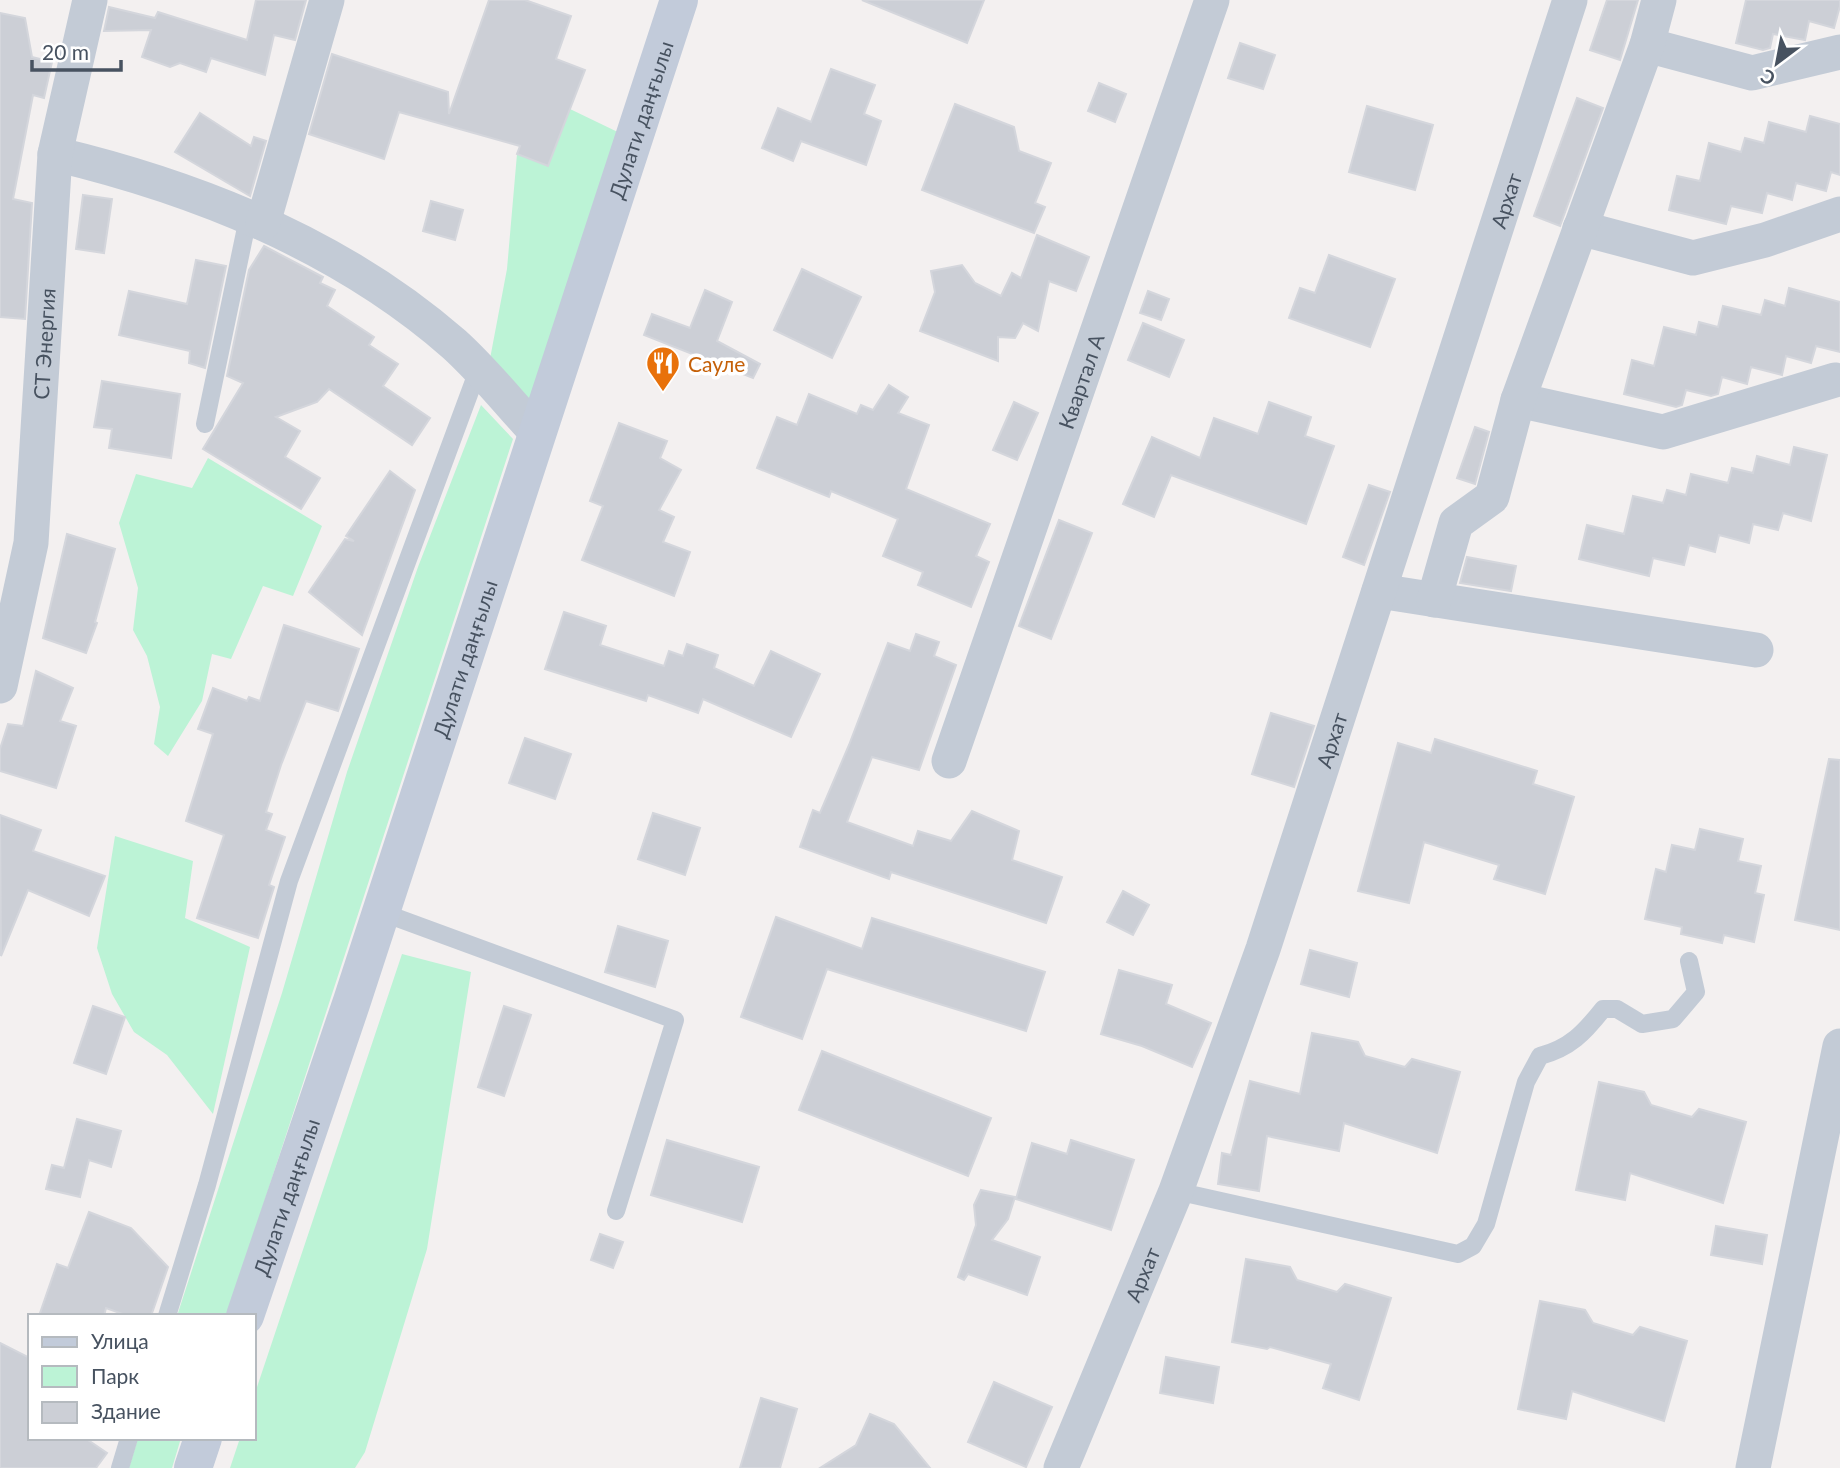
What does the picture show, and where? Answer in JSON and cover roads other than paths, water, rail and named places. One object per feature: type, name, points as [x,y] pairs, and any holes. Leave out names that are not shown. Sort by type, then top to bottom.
[{"type":"main road","name":"Дулати даңғылы","points":[[245,1314],[381,912],[679,0]]},
{"type":"main road","points":[[193,1468],[202,1440]]},
{"type":"street","name":"СТ Энергия","points":[[0,687],[31,542],[55,154],[90,0]]},
{"type":"street","points":[[256,220],[327,0]]},
{"type":"street","name":"Квартал А","points":[[948,761],[1212,0]]},
{"type":"street","name":"Архат","points":[[1061,1468],[1176,1191],[1263,948],[1570,0]]},
{"type":"street","points":[[1434,600],[1456,523],[1492,497],[1518,400],[1647,45],[1659,0]]},
{"type":"street","points":[[1647,45],[1752,73],[1840,52]]},
{"type":"street","points":[[55,154],[130,172],[256,220],[369,279],[454,345],[537,433]]},
{"type":"street","points":[[1580,228],[1693,258],[1765,240],[1840,214]]},
{"type":"street","points":[[1518,400],[1663,432],[1835,380]]},
{"type":"street","points":[[1378,591],[1756,650]]},
{"type":"street","points":[[1754,1468],[1840,1046]]},
{"type":"lane","points":[[205,424],[256,220]]},
{"type":"lane","points":[[168,1314],[207,1185],[289,881],[478,370]]},
{"type":"lane","points":[[381,912],[676,1020],[616,1211]]},
{"type":"lane","points":[[1176,1191],[1458,1254],[1473,1246],[1486,1224],[1526,1082],[1540,1056],[1559,1051],[1579,1039],[1603,1009],[1617,1009],[1642,1024],[1673,1019],[1696,992],[1689,961]]},
{"type":"lane","points":[[120,1468],[128,1440]]},
{"type":"place","name":"Сауле","points":[[663,393]]}]
